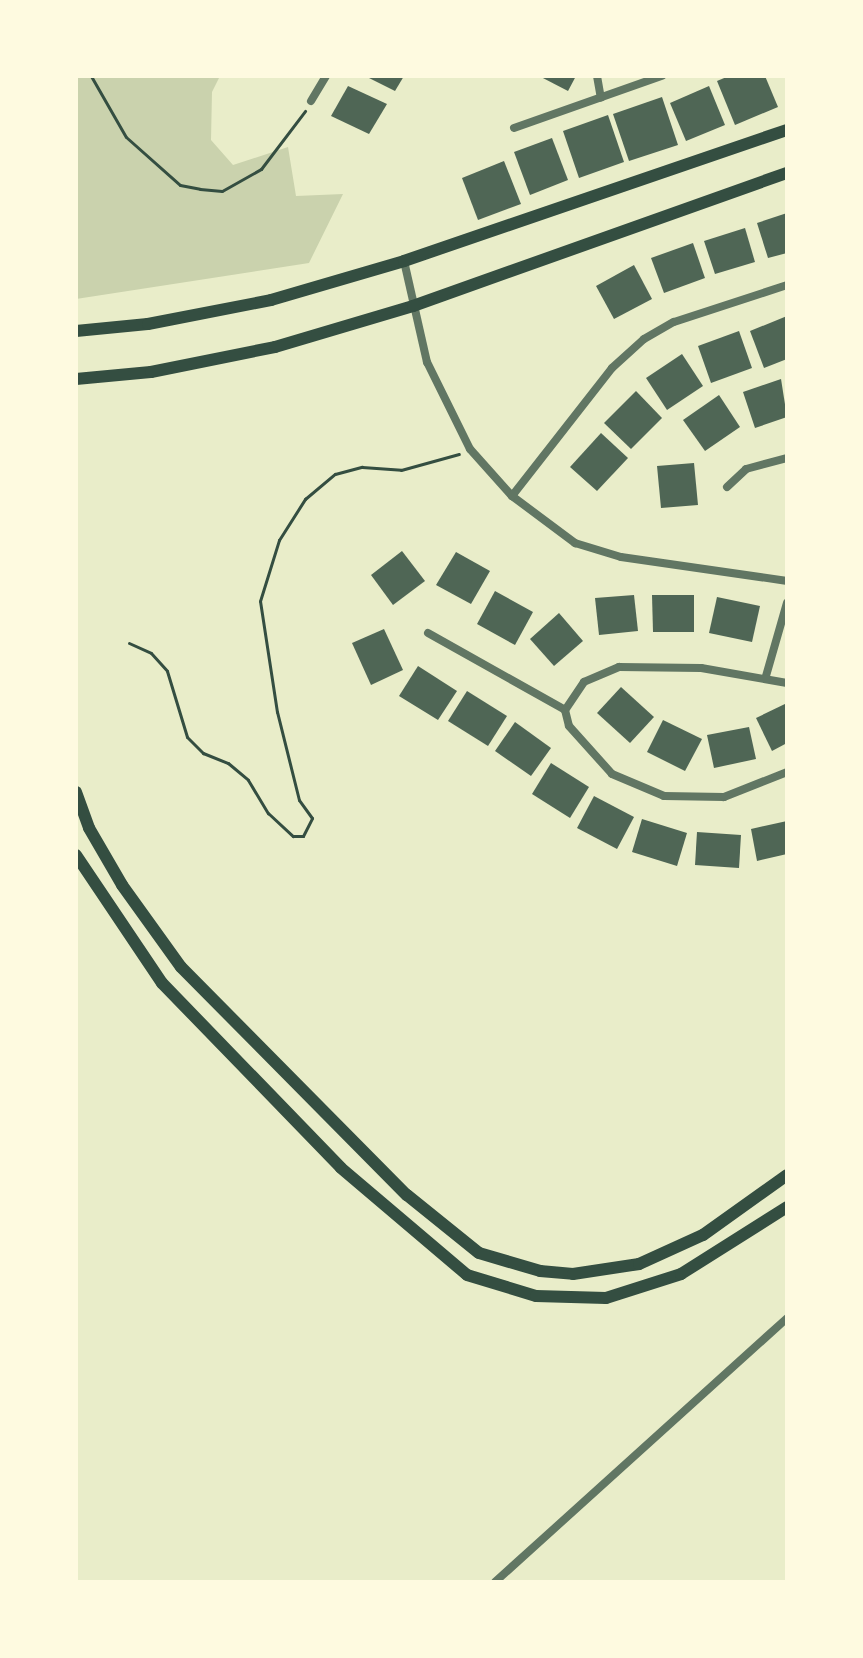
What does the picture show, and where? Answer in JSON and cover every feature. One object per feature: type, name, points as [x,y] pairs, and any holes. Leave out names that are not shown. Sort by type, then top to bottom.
[{"type":"main road","points":[[76,331],[217,312],[404,261],[787,130]]},
{"type":"main road","points":[[76,379],[221,360],[413,306],[787,173]]},
{"type":"main road","points":[[76,792],[89,828],[122,885],[181,967],[407,1195],[479,1253],[540,1271],[573,1274],[627,1267],[703,1235],[787,1175]]},
{"type":"main road","points":[[76,855],[162,983],[341,1168],[467,1275],[536,1296],[606,1298],[681,1274],[787,1207]]},
{"type":"street","points":[[311,101],[326,76]]},
{"type":"street","points":[[597,76],[601,98]]},
{"type":"street","points":[[514,128],[662,76]]},
{"type":"street","points":[[404,261],[427,362],[470,449],[512,496],[587,547],[621,557],[787,581]]},
{"type":"street","points":[[512,496],[612,368],[644,339],[674,322],[787,285]]},
{"type":"street","points":[[727,487],[746,469],[787,458]]},
{"type":"street","points":[[766,676],[787,603]]},
{"type":"street","points":[[428,633],[565,710],[569,726],[612,774],[664,796],[724,797],[787,772]]},
{"type":"street","points":[[565,710],[584,682],[619,667],[701,668],[766,676],[787,683]]},
{"type":"street","points":[[495,1582],[787,1318]]},
{"type":"path","points":[[91,76],[126,137],[180,185],[200,189],[222,191],[261,169],[284,145],[311,101]]},
{"type":"path","points":[[129,643],[151,653],[167,671],[187,737],[203,753],[228,763],[248,780],[268,813],[293,836],[303,836],[312,818],[299,800],[277,712],[260,601],[279,540],[305,499],[335,474],[362,467],[401,470],[470,449]]},
{"type":"green space","points":[[76,76],[220,76],[212,92],[211,140],[233,165],[288,147],[296,196],[343,194],[309,263],[76,299]]},
{"type":"building","points":[[365,76],[404,76],[395,91]]},
{"type":"building","points":[[539,76],[576,76],[568,91]]},
{"type":"building","points":[[729,76],[765,76],[778,107],[735,125],[717,81]]},
{"type":"building","points":[[348,86],[387,104],[369,134],[331,116]]},
{"type":"building","points":[[709,86],[725,125],[686,141],[670,103]]},
{"type":"building","points":[[662,97],[678,145],[629,161],[613,114]]},
{"type":"building","points":[[608,115],[624,162],[579,178],[563,131]]},
{"type":"building","points":[[552,138],[568,180],[530,195],[514,152]]},
{"type":"building","points":[[504,161],[521,204],[478,220],[462,178]]},
{"type":"building","points":[[787,213],[787,253],[768,258],[757,223]]},
{"type":"building","points":[[745,228],[755,262],[715,274],[704,241]]},
{"type":"building","points":[[693,243],[705,278],[664,293],[651,258]]},
{"type":"building","points":[[634,265],[652,299],[614,319],[596,286]]},
{"type":"building","points":[[787,316],[787,359],[764,368],[750,331]]},
{"type":"building","points":[[739,331],[752,368],[711,383],[698,346]]},
{"type":"building","points":[[682,354],[703,386],[667,410],[646,378]]},
{"type":"building","points":[[781,379],[787,417],[755,428],[743,392]]},
{"type":"building","points":[[636,391],[662,418],[631,449],[604,423]]},
{"type":"building","points":[[719,395],[740,427],[705,451],[683,420]]},
{"type":"building","points":[[601,433],[628,458],[597,491],[570,467]]},
{"type":"building","points":[[694,463],[698,505],[661,508],[657,466]]},
{"type":"building","points":[[402,551],[425,581],[393,605],[371,575]]},
{"type":"building","points":[[456,552],[490,571],[471,604],[436,585]]},
{"type":"building","points":[[495,591],[533,612],[515,645],[477,624]]},
{"type":"building","points":[[634,595],[638,631],[599,635],[595,598]]},
{"type":"building","points":[[652,595],[694,595],[694,632],[653,632]]},
{"type":"building","points":[[717,597],[760,606],[752,642],[709,633]]},
{"type":"building","points":[[559,613],[583,641],[554,666],[530,639]]},
{"type":"building","points":[[384,629],[403,670],[371,685],[352,643]]},
{"type":"building","points":[[418,666],[457,691],[438,720],[399,696]]},
{"type":"building","points":[[621,687],[654,717],[630,743],[597,713]]},
{"type":"building","points":[[467,691],[507,716],[488,746],[448,721]]},
{"type":"building","points":[[787,703],[787,743],[772,751],[756,718]]},
{"type":"building","points":[[663,720],[702,739],[685,771],[647,752]]},
{"type":"building","points":[[515,722],[551,748],[531,776],[495,751]]},
{"type":"building","points":[[749,727],[756,759],[714,768],[707,735]]},
{"type":"building","points":[[551,763],[589,787],[570,818],[532,794]]},
{"type":"building","points":[[594,796],[634,817],[617,849],[577,828]]},
{"type":"building","points":[[642,819],[687,833],[677,866],[632,852]]},
{"type":"building","points":[[787,821],[787,854],[757,861],[751,829]]},
{"type":"building","points":[[697,832],[741,835],[739,868],[695,865]]}]
